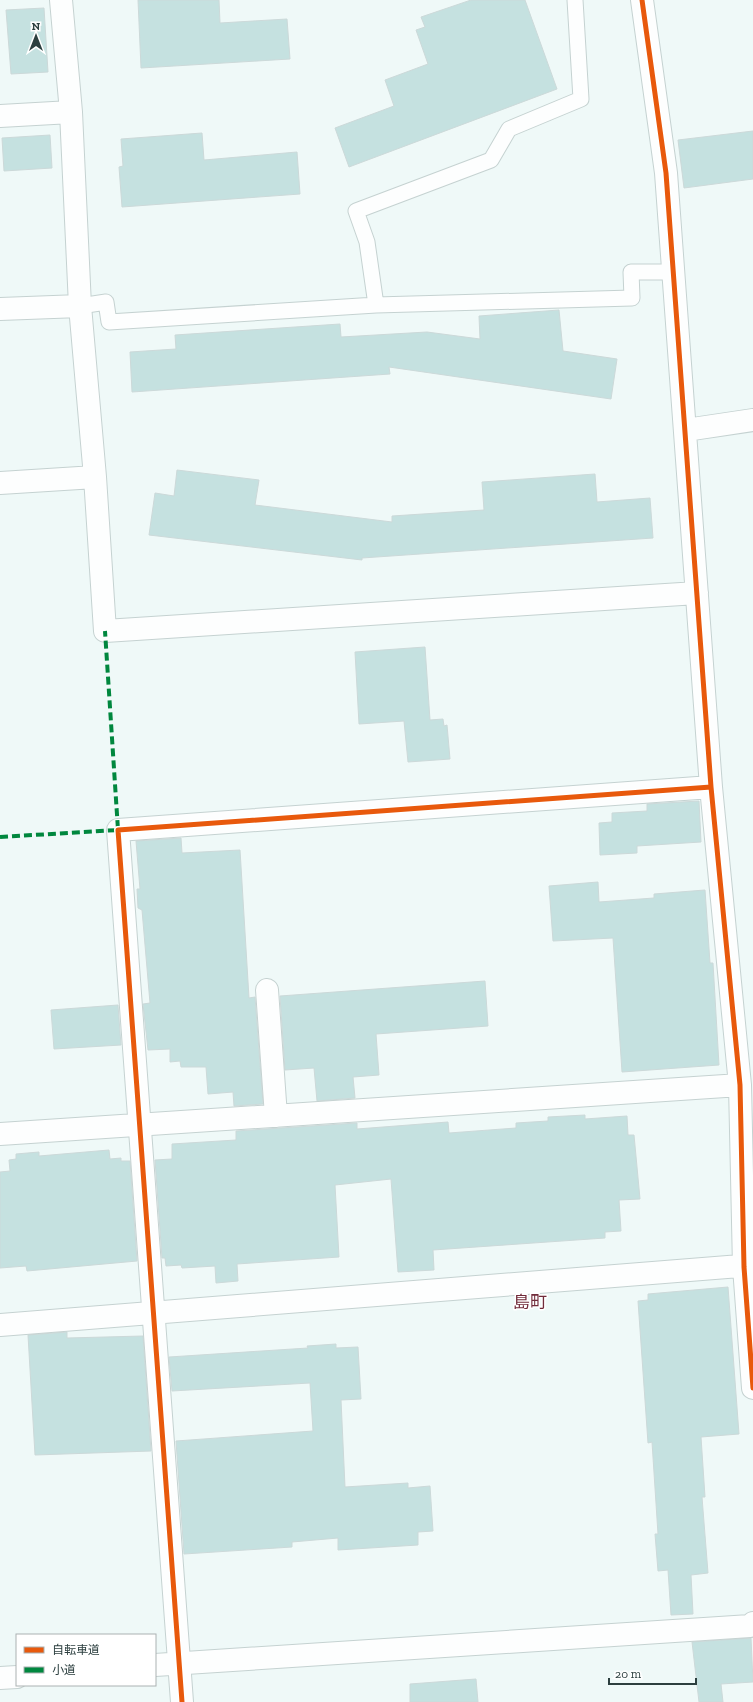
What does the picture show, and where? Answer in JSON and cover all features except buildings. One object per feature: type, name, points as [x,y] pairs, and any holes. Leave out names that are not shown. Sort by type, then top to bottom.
[{"type":"street","points":[[62,0],[71,112],[80,306],[95,477],[105,631],[697,593]]},
{"type":"street","points":[[642,0],[666,173],[711,787],[740,1085],[753,1388]]},
{"type":"street","points":[[0,116],[71,112]]},
{"type":"street","points":[[0,309],[80,306]]},
{"type":"street","points":[[686,430],[753,420]]},
{"type":"street","points":[[0,483],[95,477]]},
{"type":"street","points":[[182,1702],[153,1314],[141,1125],[118,830],[711,787]]},
{"type":"street","points":[[267,990],[276,1116]]},
{"type":"street","points":[[0,1134],[740,1085]]},
{"type":"street","points":[[0,1325],[748,1266]]},
{"type":"street","points":[[156,1665],[750,1626],[753,1623]]},
{"type":"street","points":[[0,1678],[16,1677]]},
{"type":"lane","points":[[376,305],[367,242],[356,211],[491,160],[509,129],[581,99],[575,0]]},
{"type":"lane","points":[[80,306],[106,302],[109,322],[376,305],[632,298],[631,272],[673,272]]},
{"type":"marked path","points":[[0,837],[118,830],[105,631]]},
{"type":"cycle path","points":[[642,0],[666,173],[711,787],[740,1085],[744,1267],[753,1388]]},
{"type":"cycle path","points":[[182,1702],[118,830],[711,787]]},
{"type":"district","name":"島町","points":[[530,1302]]}]
